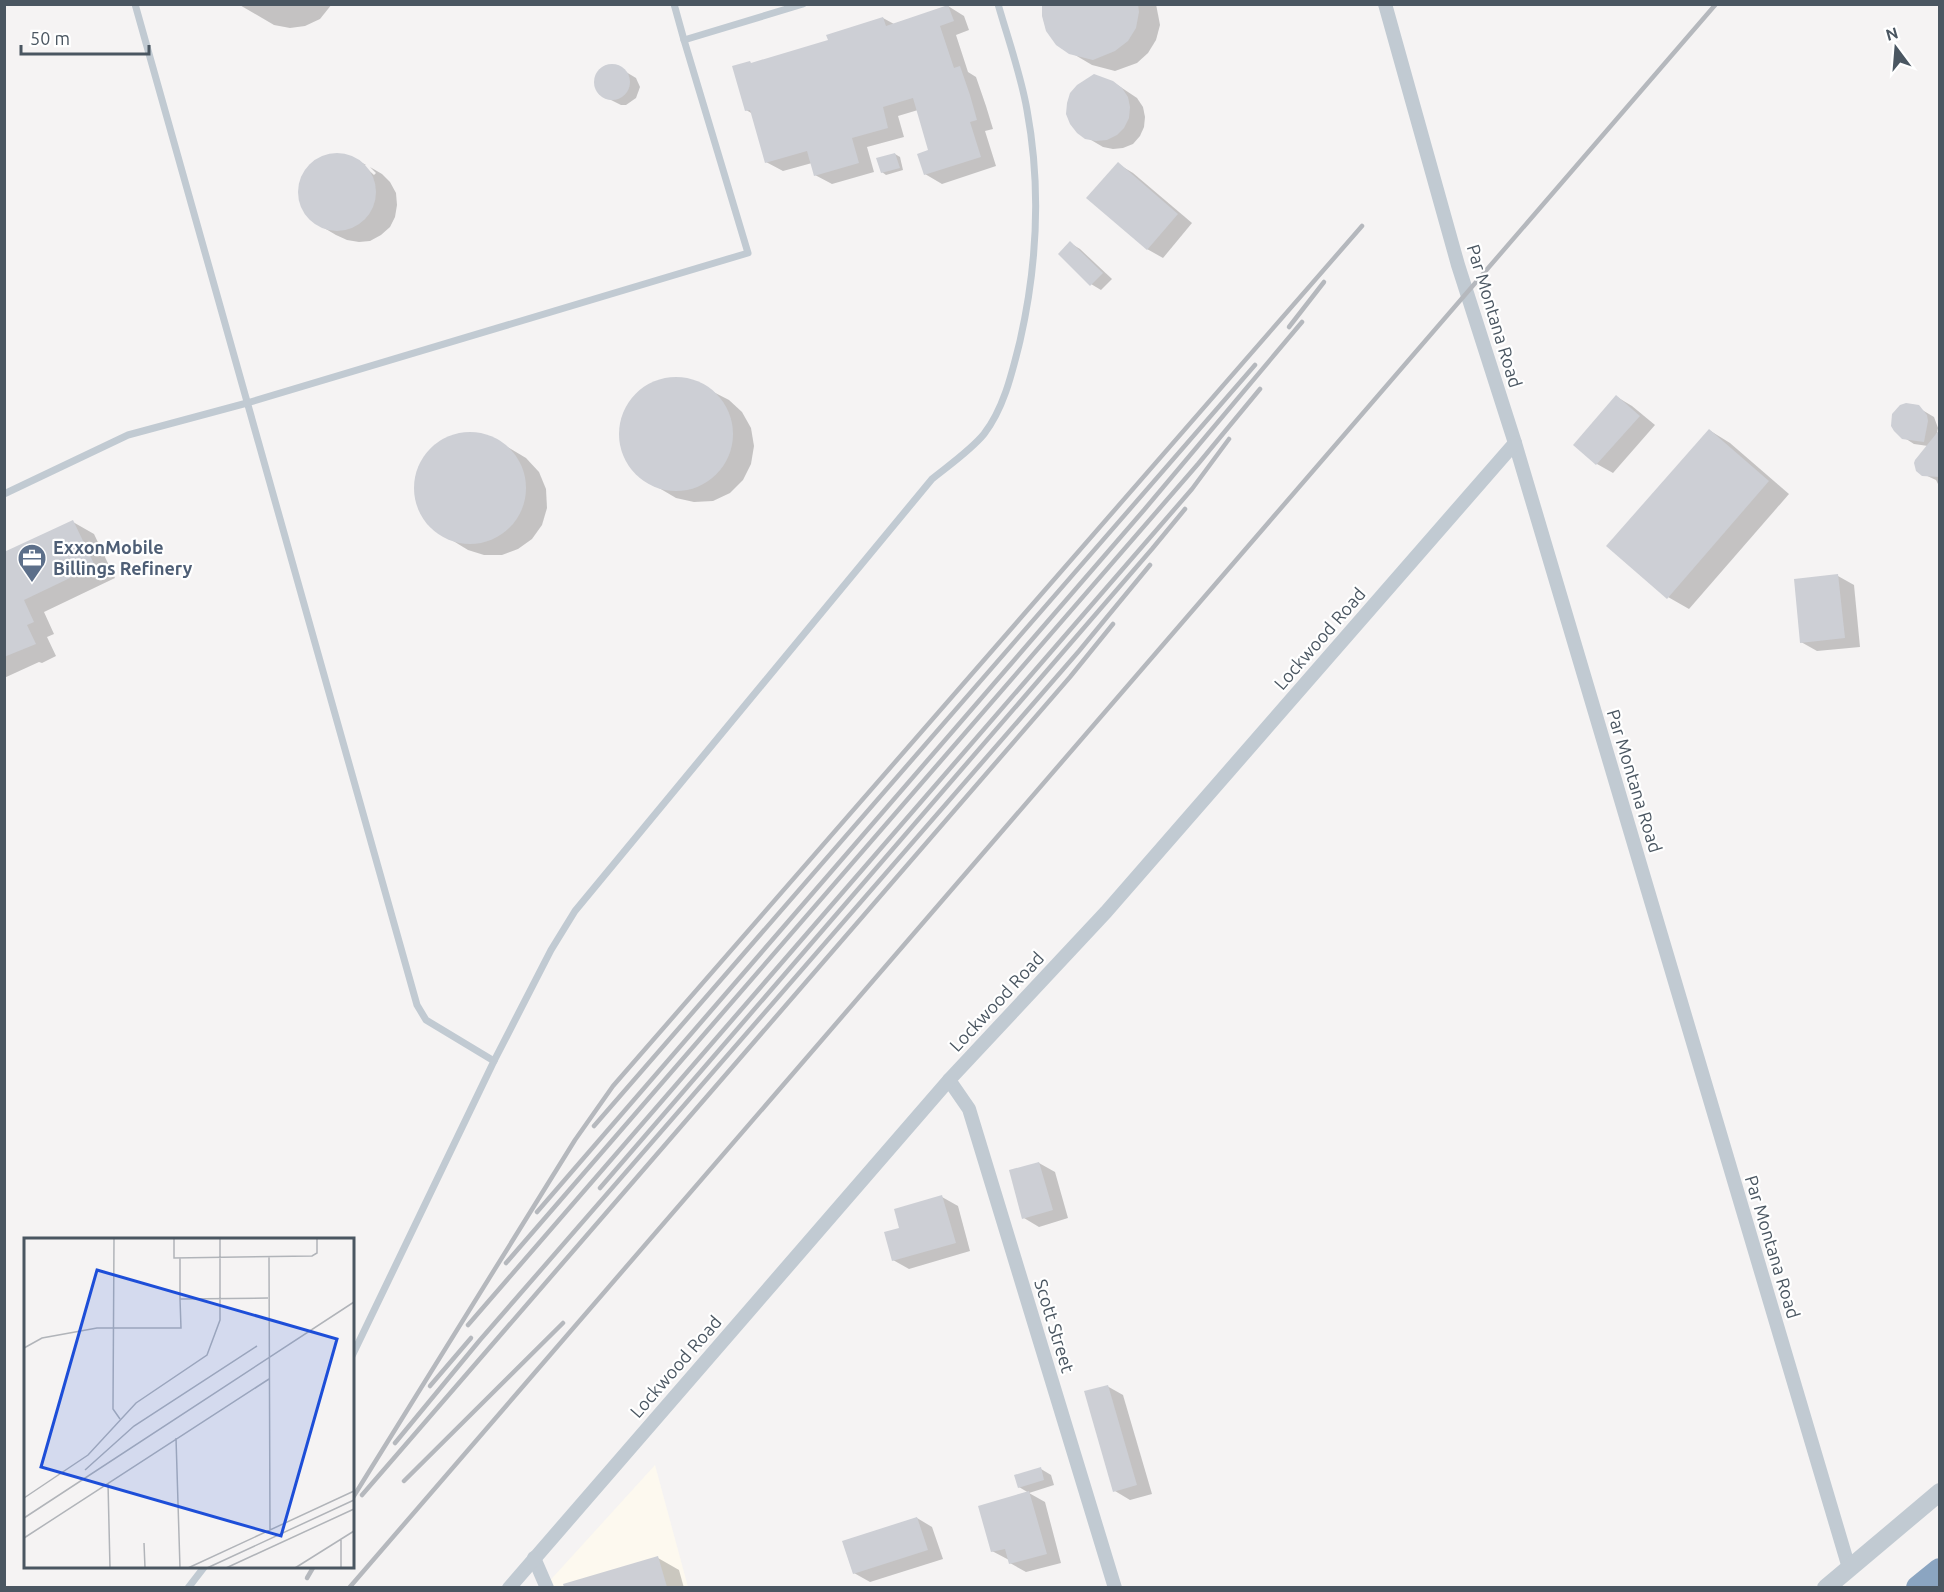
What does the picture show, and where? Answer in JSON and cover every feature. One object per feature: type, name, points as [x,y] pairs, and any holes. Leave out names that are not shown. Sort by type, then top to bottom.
[{"type":"highway","points":[[1919,1587],[1940,1571]]},
{"type":"street","name":"Par Montana Road","points":[[1385,4],[1458,265],[1515,443],[1849,1568]]},
{"type":"street","name":"Lockwood Road","points":[[508,1587],[949,1080],[1106,912],[1515,443]]},
{"type":"street","name":"Scott Street","points":[[949,1080],[969,1109],[1115,1587]]},
{"type":"street","points":[[1826,1587],[1940,1492]]},
{"type":"street","points":[[534,1558],[547,1587]]},
{"type":"lane","points":[[135,4],[417,1005],[426,1020],[494,1061]]},
{"type":"lane","points":[[4,494],[128,435],[247,403],[748,253],[674,4]]},
{"type":"lane","points":[[684,40],[803,4]]},
{"type":"lane","points":[[354,1352],[494,1061],[551,950],[575,911],[932,479],[983,435],[1002,403],[1028,306],[1034,246],[1036,190],[1027,108],[998,4]]},
{"type":"lane","points":[[188,1587],[203,1568]]},
{"type":"shaded area","points":[[655,1465],[688,1587],[544,1587]]},
{"type":"building","points":[[1042,4],[1138,4],[1139,12],[1136,28],[1128,41],[1115,51],[1093,60],[1069,54],[1056,45],[1046,31]]},
{"type":"building","points":[[948,5],[954,21],[940,26],[954,68],[960,66],[970,95],[977,120],[970,122],[981,157],[924,175],[917,154],[928,150],[913,98],[883,107],[888,128],[852,138],[859,163],[814,176],[807,151],[765,163],[750,110],[745,111],[732,66],[750,61],[751,63],[828,40],[826,35],[883,17],[886,26]]},
{"type":"building","points":[[612,64],[625,69],[630,82],[625,95],[612,100],[599,95],[594,82],[599,69]]},
{"type":"building","points":[[1094,74],[1113,81],[1122,88],[1128,97],[1130,107],[1129,118],[1124,128],[1107,140],[1085,139],[1070,124],[1066,114],[1070,93],[1077,85]]},
{"type":"building","points":[[337,153],[352,156],[365,164],[373,177],[376,192],[373,207],[365,220],[352,228],[337,231],[322,228],[309,220],[301,207],[298,192],[301,177],[309,164],[322,156]]},
{"type":"building","points":[[895,153],[900,168],[881,173],[876,158]]},
{"type":"building","points":[[1118,162],[1178,214],[1147,250],[1086,198]]},
{"type":"building","points":[[1070,241],[1103,273],[1090,286],[1058,254]]},
{"type":"building","points":[[676,377],[698,381],[716,394],[729,412],[733,434],[729,456],[716,474],[698,487],[676,491],[654,487],[636,474],[623,456],[619,434],[623,412],[636,394],[654,381]]},
{"type":"building","points":[[1616,395],[1640,416],[1596,465],[1573,445]]},
{"type":"building","points":[[1906,403],[1919,405],[1927,415],[1924,442],[1902,439],[1891,426],[1892,414],[1900,405]]},
{"type":"building","points":[[1709,429],[1769,481],[1667,599],[1606,546]]},
{"type":"building","points":[[1940,429],[1940,477],[1922,476],[1916,471],[1915,460]]},
{"type":"building","points":[[470,432],[491,436],[510,448],[522,467],[526,488],[522,509],[510,528],[491,540],[470,544],[449,540],[430,528],[418,509],[414,488],[418,467],[430,448],[449,436]]},
{"type":"building","name":"ExxonMobile Billings Refinery","points":[[73,520],[95,566],[24,600],[34,622],[27,625],[36,644],[4,657],[4,552]]},
{"type":"building","points":[[1838,574],[1845,638],[1800,643],[1794,579]]},
{"type":"building","points":[[1039,1162],[1053,1210],[1022,1219],[1009,1170]]},
{"type":"building","points":[[942,1195],[956,1243],[892,1261],[884,1232],[899,1228],[894,1209]]},
{"type":"building","points":[[1108,1385],[1137,1485],[1113,1492],[1084,1391]]},
{"type":"building","points":[[1041,1467],[1044,1480],[1018,1488],[1014,1475]]},
{"type":"building","points":[[1029,1491],[1047,1554],[1009,1564],[1005,1549],[991,1552],[978,1506]]},
{"type":"building","points":[[917,1517],[928,1550],[853,1574],[842,1541]]},
{"type":"building","points":[[658,1556],[667,1587],[564,1587],[563,1584]]},
{"type":"railway","points":[[349,1588],[1716,4]]},
{"type":"railway","points":[[354,1496],[575,1140],[613,1086],[1362,226]]},
{"type":"railway","points":[[1289,327],[1324,282]]},
{"type":"railway","points":[[537,1212],[1144,510],[1302,322]]},
{"type":"railway","points":[[594,1126],[1255,365]]},
{"type":"railway","points":[[506,1263],[1198,464],[1260,389]]},
{"type":"railway","points":[[468,1325],[1192,489],[1229,439]]},
{"type":"railway","points":[[600,1188],[1185,509]]},
{"type":"railway","points":[[395,1443],[480,1340],[1079,651],[1150,565]]},
{"type":"railway","points":[[362,1495],[1070,677],[1113,624]]},
{"type":"railway","points":[[404,1481],[563,1323]]},
{"type":"railway","points":[[430,1386],[471,1338]]},
{"type":"railway","points":[[307,1578],[313,1568]]},
{"type":"place","name":"ExxonMobile Billings Refinery","points":[[32,584]]}]
